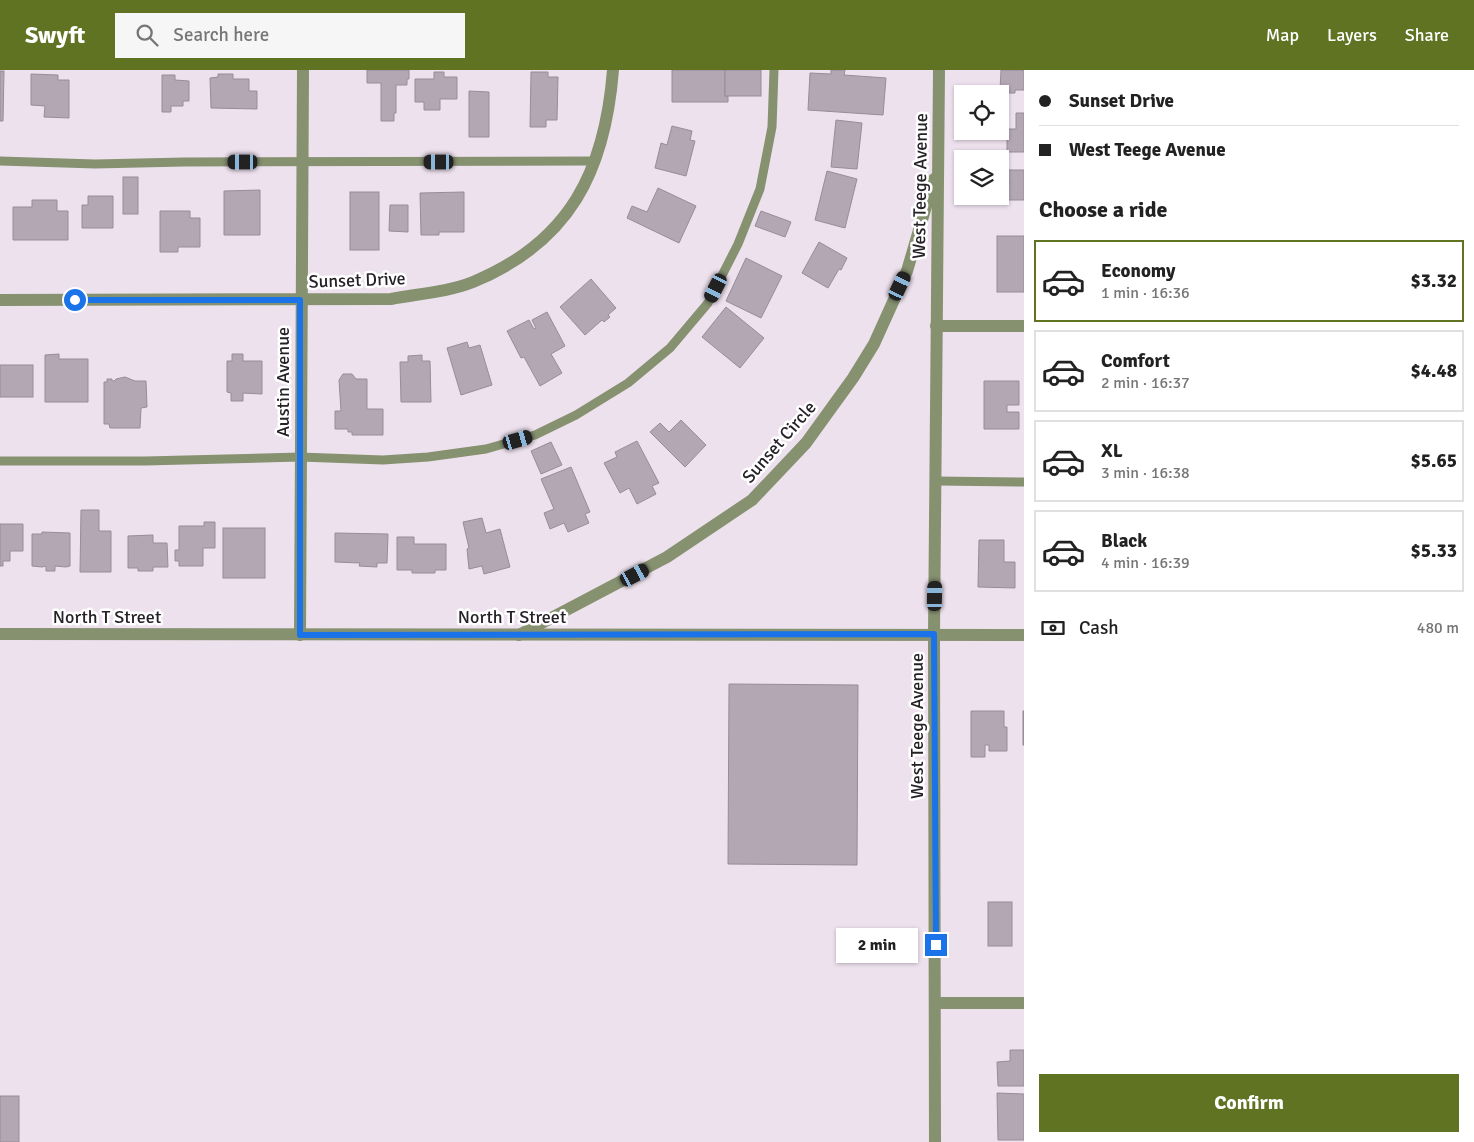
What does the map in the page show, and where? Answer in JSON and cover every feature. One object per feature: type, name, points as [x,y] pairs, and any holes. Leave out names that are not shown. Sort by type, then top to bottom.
[{"type":"street","name":"Austin Avenue","points":[[300,635],[302,70]]},
{"type":"street","name":"Sunset Drive","points":[[0,300],[391,300],[472,282],[524,255],[546,237],[565,217],[579,195],[595,161],[611,101],[613,70]]},
{"type":"street","name":"West Teege Avenue","points":[[935,1142],[934,634],[939,70]]},
{"type":"street","name":"Sunset Circle","points":[[519,635],[667,557],[752,500],[806,443],[853,378],[874,344],[907,271],[938,162]]},
{"type":"street","points":[[936,326],[1024,326]]},
{"type":"street","name":"North T Street","points":[[0,634],[1024,635]]},
{"type":"street","points":[[936,1003],[1024,1003]]},
{"type":"lane","points":[[0,461],[146,461],[300,457],[383,460],[428,457],[486,449],[535,435],[576,415],[628,383],[670,348],[708,303],[738,244],[760,190],[772,128],[774,70]]},
{"type":"lane","points":[[0,161],[95,164],[595,161]]},
{"type":"lane","points":[[936,481],[1024,482]]},
{"type":"building","points":[[367,70],[409,70],[407,85],[396,85],[396,113],[394,113],[394,121],[381,121],[381,83],[367,83]]},
{"type":"building","points":[[672,70],[725,70],[725,96],[728,96],[728,102],[672,102]]},
{"type":"building","points":[[725,70],[761,70],[761,96],[725,96]]},
{"type":"building","points":[[831,70],[845,70],[844,75],[886,78],[883,115],[808,110],[810,73],[831,74]]},
{"type":"building","points":[[1001,70],[1024,70],[1024,90],[1015,90],[1015,93],[1009,93],[1009,85],[1000,85]]},
{"type":"building","points":[[0,71],[4,71],[3,121],[0,121]]},
{"type":"building","points":[[434,72],[444,72],[444,77],[457,77],[457,99],[440,99],[440,110],[424,110],[424,102],[415,102],[415,79],[434,79]]},
{"type":"building","points":[[531,72],[548,72],[548,77],[558,77],[557,120],[546,120],[546,127],[530,127]]},
{"type":"building","points":[[31,74],[58,75],[58,80],[69,80],[69,118],[44,117],[45,106],[31,105]]},
{"type":"building","points":[[218,74],[233,74],[233,79],[249,79],[249,91],[257,91],[257,109],[211,108],[210,78],[218,77]]},
{"type":"building","points":[[162,75],[175,75],[175,80],[189,81],[189,101],[183,101],[183,106],[171,106],[171,112],[162,112]]},
{"type":"building","points":[[469,91],[489,92],[489,137],[469,137]]},
{"type":"building","points":[[1016,113],[1024,113],[1024,152],[1009,152],[1007,150],[1009,129],[1016,129]]},
{"type":"building","points":[[836,120],[862,123],[857,169],[831,167]]},
{"type":"building","points":[[672,126],[692,131],[690,140],[695,141],[686,176],[655,168],[661,143],[667,145]]},
{"type":"building","points":[[1009,170],[1024,170],[1024,200],[1009,200]]},
{"type":"building","points":[[827,171],[857,179],[845,228],[815,220]]},
{"type":"building","points":[[123,177],[138,177],[138,214],[123,214]]},
{"type":"building","points":[[658,188],[696,206],[679,243],[627,218],[632,206],[647,212]]},
{"type":"building","points":[[260,190],[260,235],[224,235],[224,191]]},
{"type":"building","points":[[350,192],[379,192],[379,250],[350,250]]},
{"type":"building","points":[[464,192],[464,232],[439,232],[439,235],[421,235],[420,193]]},
{"type":"building","points":[[88,196],[113,196],[113,228],[82,228],[82,205],[88,205]]},
{"type":"building","points":[[32,200],[57,200],[57,211],[68,211],[68,240],[13,240],[13,207],[32,207]]},
{"type":"building","points":[[390,205],[408,205],[408,232],[389,231]]},
{"type":"building","points":[[160,211],[190,211],[190,218],[200,218],[200,247],[178,247],[178,252],[160,252]]},
{"type":"building","points":[[761,211],[791,222],[785,237],[755,226]]},
{"type":"building","points":[[997,236],[1024,236],[1024,292],[997,292]]},
{"type":"building","points":[[819,242],[847,258],[828,288],[802,273]]},
{"type":"building","points":[[746,258],[782,276],[761,318],[726,301]]},
{"type":"building","points":[[591,279],[616,308],[608,315],[610,317],[604,322],[602,320],[585,335],[560,307]]},
{"type":"building","points":[[726,307],[764,338],[740,368],[702,337]]},
{"type":"building","points":[[547,312],[565,346],[551,354],[562,373],[540,386],[524,357],[521,358],[507,331],[529,320],[534,329],[536,328],[532,320]]},
{"type":"building","points":[[467,342],[469,348],[480,345],[492,385],[461,395],[447,348]]},
{"type":"building","points":[[59,354],[59,359],[88,359],[88,402],[45,402],[45,355]]},
{"type":"building","points":[[232,354],[243,354],[243,361],[262,361],[262,394],[243,393],[243,401],[231,401],[231,393],[227,392],[227,361],[232,361]]},
{"type":"building","points":[[422,355],[422,361],[430,361],[431,402],[401,402],[400,362],[408,362],[408,356]]},
{"type":"building","points":[[0,365],[33,365],[33,397],[0,397]]},
{"type":"building","points":[[343,374],[352,374],[356,379],[367,379],[367,409],[383,409],[383,435],[352,435],[352,432],[348,432],[348,429],[335,429],[335,411],[341,411],[339,380]]},
{"type":"building","points":[[125,377],[135,381],[146,381],[147,407],[141,408],[140,428],[110,428],[109,424],[104,424],[104,382],[107,382],[107,379],[114,381]]},
{"type":"building","points":[[984,381],[1019,381],[1019,405],[1007,405],[1007,412],[1019,412],[1019,429],[984,429]]},
{"type":"building","points":[[681,420],[706,445],[685,467],[650,432],[660,423],[669,432]]},
{"type":"building","points":[[637,441],[659,483],[652,486],[656,494],[637,504],[629,488],[620,493],[604,463],[617,457],[615,452]]},
{"type":"building","points":[[551,442],[562,465],[541,474],[531,451]]},
{"type":"building","points":[[571,467],[590,512],[585,514],[589,523],[568,532],[564,523],[550,529],[544,513],[554,509],[541,479]]},
{"type":"building","points":[[81,510],[99,510],[99,531],[111,531],[111,572],[80,572]]},
{"type":"building","points":[[482,518],[486,533],[500,529],[510,567],[484,574],[482,566],[469,569],[467,549],[469,548],[463,522]]},
{"type":"building","points":[[204,522],[215,522],[215,548],[203,548],[203,566],[179,566],[179,561],[175,561],[175,550],[179,550],[179,526],[204,526]]},
{"type":"building","points":[[0,524],[23,524],[23,551],[10,551],[10,561],[3,561],[3,566],[0,566]]},
{"type":"building","points":[[223,528],[265,528],[265,578],[223,578]]},
{"type":"building","points":[[42,532],[70,533],[70,566],[55,566],[55,571],[46,571],[46,566],[32,566],[32,534],[42,534]]},
{"type":"building","points":[[335,533],[388,534],[387,563],[377,563],[377,567],[359,566],[360,563],[335,562]]},
{"type":"building","points":[[153,535],[153,543],[167,543],[168,567],[153,567],[153,571],[138,571],[138,568],[128,568],[128,536]]},
{"type":"building","points":[[397,537],[414,537],[414,544],[446,544],[446,570],[435,570],[435,573],[412,573],[412,570],[397,570]]},
{"type":"building","points":[[979,540],[1004,540],[1004,562],[1015,562],[1015,588],[978,587]]},
{"type":"building","points":[[729,684],[858,685],[857,865],[728,864]]},
{"type":"building","points":[[971,711],[1004,711],[1004,727],[1007,727],[1007,751],[989,751],[989,745],[985,745],[985,757],[971,757]]},
{"type":"building","points":[[1024,711],[1024,745],[1023,745]]},
{"type":"building","points":[[988,902],[1012,902],[1012,946],[988,946]]},
{"type":"building","points":[[1010,1050],[1024,1050],[1024,1086],[998,1086],[997,1062],[1010,1061]]},
{"type":"building","points":[[997,1093],[1024,1094],[1024,1140],[998,1140]]},
{"type":"building","points":[[0,1096],[19,1096],[19,1142],[0,1142]]},
{"type":"route","points":[[75,300],[300,300],[300,635],[934,634],[936,945]]}]
